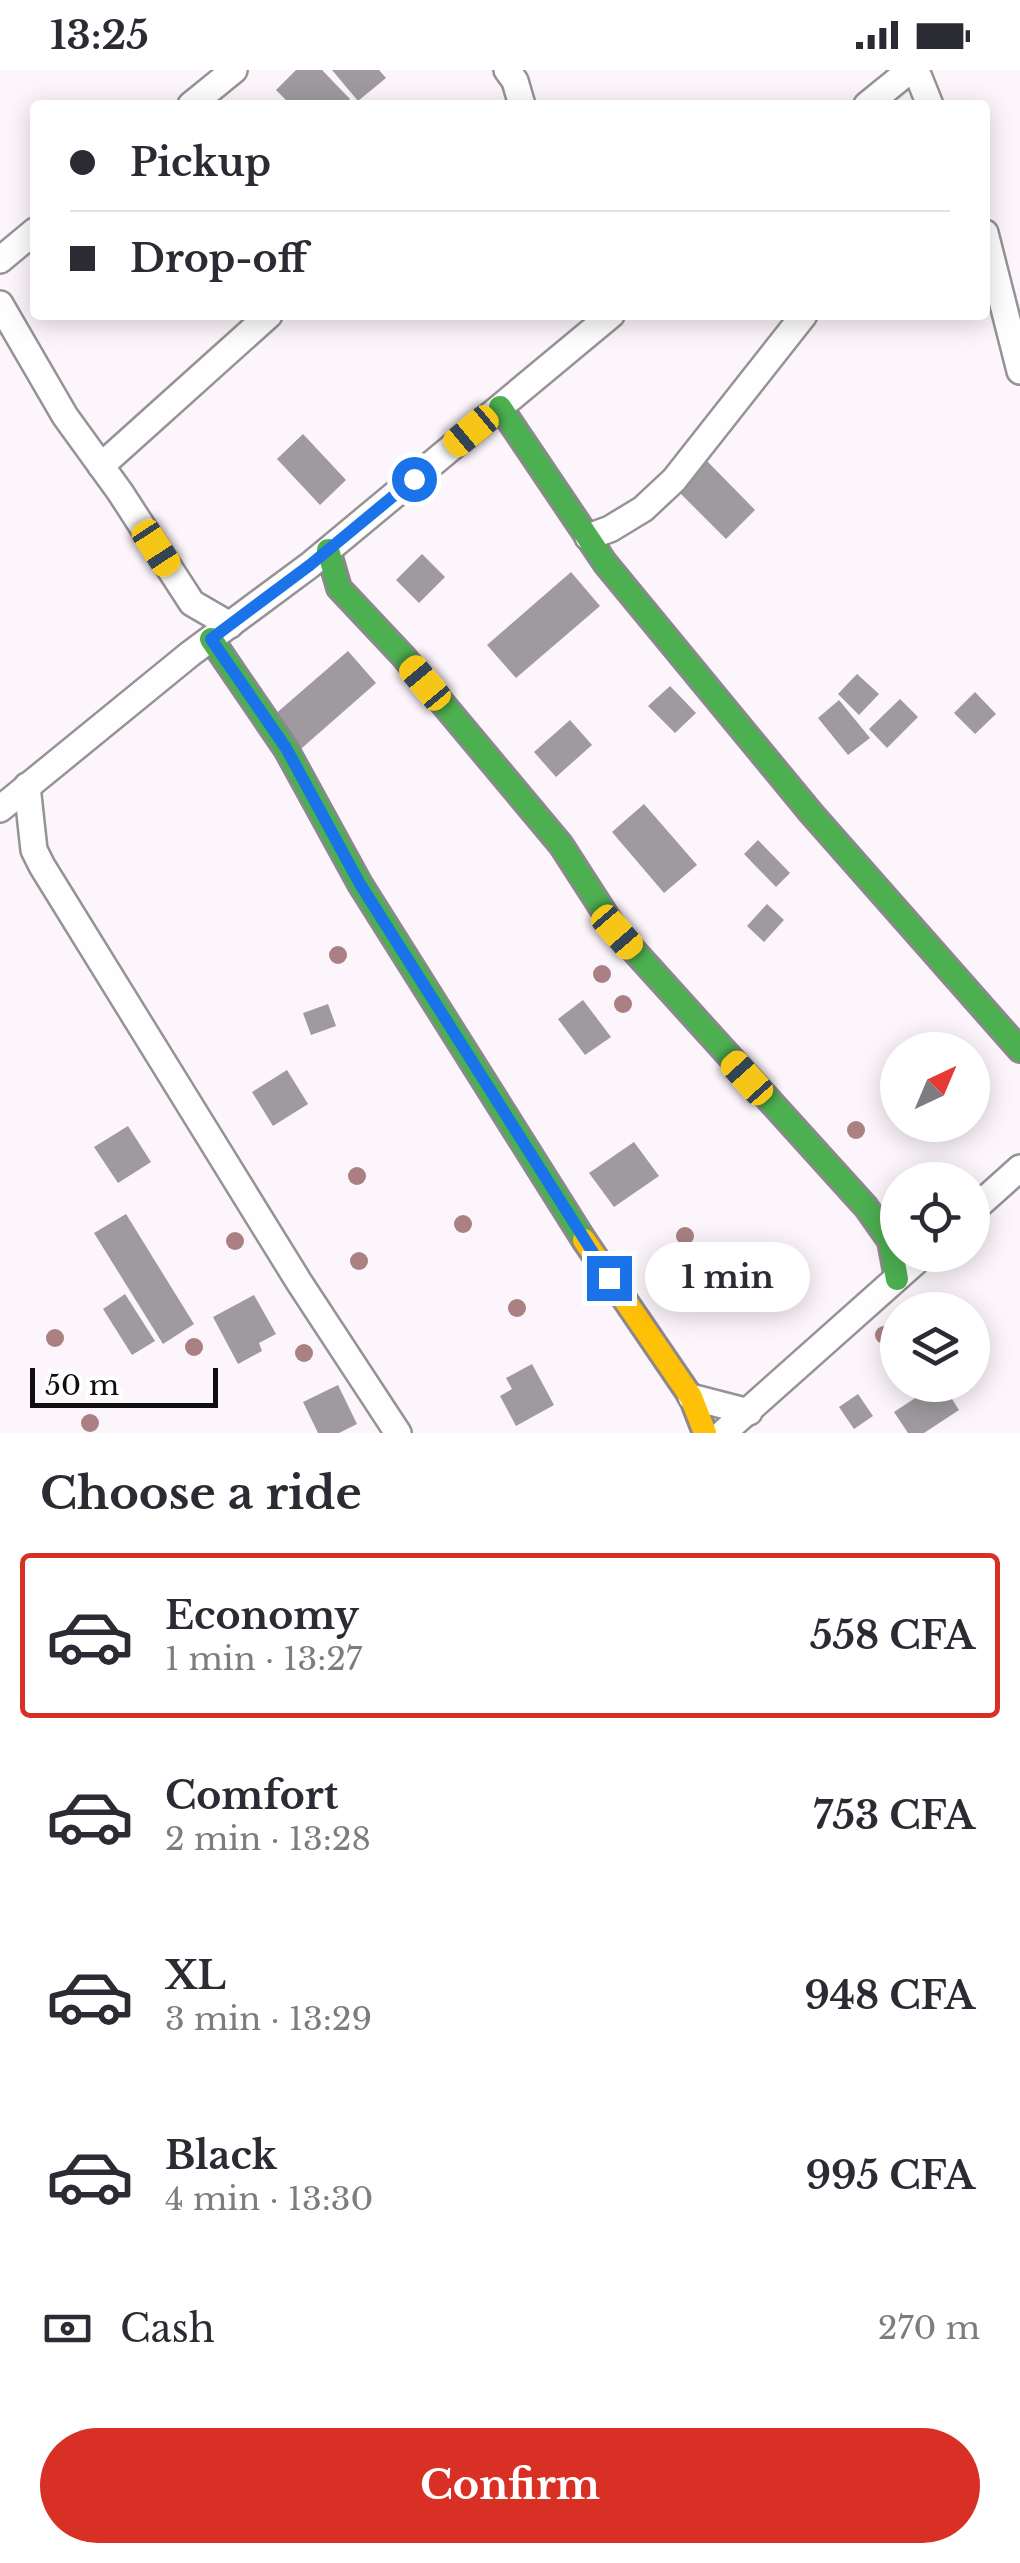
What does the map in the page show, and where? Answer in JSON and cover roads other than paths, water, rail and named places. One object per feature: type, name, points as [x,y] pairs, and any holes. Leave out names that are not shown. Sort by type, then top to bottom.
[{"type":"street","points":[[197,100],[234,70]]},
{"type":"street","points":[[506,70],[515,81],[521,100]]},
{"type":"street","points":[[874,100],[913,70],[928,100]]},
{"type":"street","points":[[0,260],[30,235]]},
{"type":"street","points":[[990,253],[1020,371]]},
{"type":"street","points":[[0,304],[65,416],[286,748],[360,884],[589,1248],[691,1397],[705,1433]]},
{"type":"street","points":[[100,466],[263,320]]},
{"type":"street","points":[[0,808],[210,639],[328,550],[605,320]]},
{"type":"street","points":[[588,537],[644,509],[674,480],[800,320]]},
{"type":"street","points":[[500,407],[605,563],[811,813],[1020,1050]]},
{"type":"street","points":[[328,550],[339,588],[403,656],[560,845],[617,932],[866,1207],[890,1240],[897,1278]]},
{"type":"street","points":[[293,578],[339,588]]},
{"type":"street","points":[[192,604],[210,639]]},
{"type":"street","points":[[27,786],[34,850],[42,866],[398,1433]]},
{"type":"street","points":[[990,1195],[1020,1168]]},
{"type":"street","points":[[723,1433],[904,1272]]},
{"type":"street","points":[[691,1397],[749,1412]]}]
